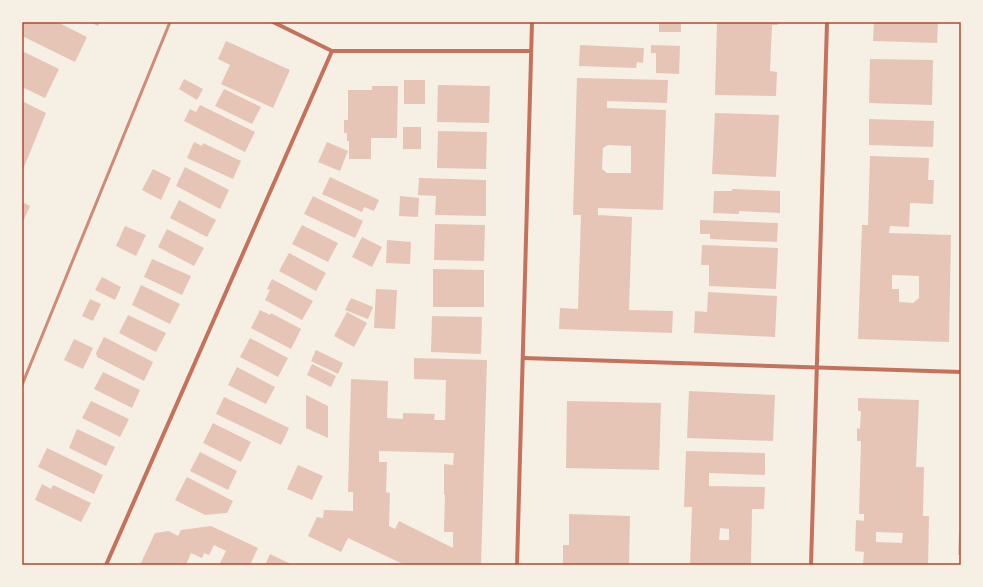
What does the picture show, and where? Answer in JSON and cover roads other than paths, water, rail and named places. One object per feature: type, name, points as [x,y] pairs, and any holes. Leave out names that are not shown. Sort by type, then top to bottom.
[{"type":"street","points":[[273,22],[332,51],[530,52]]},
{"type":"street","points":[[517,565],[532,22]]},
{"type":"street","points":[[811,565],[827,22]]},
{"type":"street","points":[[106,565],[332,51]]},
{"type":"street","points":[[523,358],[961,372]]},
{"type":"railway","points":[[22,385],[170,22]]}]
